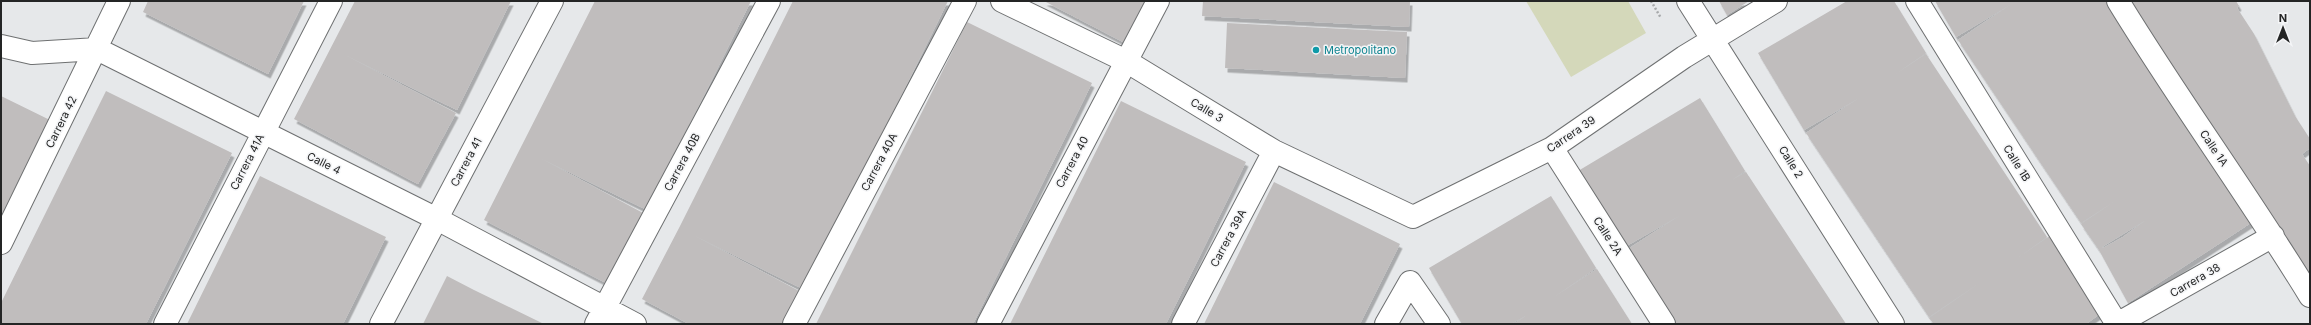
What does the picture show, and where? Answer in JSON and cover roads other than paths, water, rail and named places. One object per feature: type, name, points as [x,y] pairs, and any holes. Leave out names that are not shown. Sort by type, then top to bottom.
[{"type":"street","name":"Carrera 42","points":[[1,243],[97,49],[119,1]]},
{"type":"street","name":"Carrera 41A","points":[[166,324],[262,133],[331,1]]},
{"type":"street","name":"Carrera 41","points":[[381,324],[552,1]]},
{"type":"street","name":"Carrera 40B","points":[[600,316],[769,1]]},
{"type":"street","name":"Carrera 40A","points":[[794,324],[965,1]]},
{"type":"street","name":"Calle 3","points":[[1002,1],[1126,61],[1274,151],[1413,217]]},
{"type":"street","name":"Carrera 40","points":[[988,324],[1158,1]]},
{"type":"street","name":"Calle 2","points":[[1688,1],[1894,324]]},
{"type":"street","name":"Carrera 39","points":[[1413,217],[1552,148],[1684,57],[1776,1]]},
{"type":"street","name":"Calle 1B","points":[[1917,1],[2117,324]]},
{"type":"street","name":"Calle 1A","points":[[2118,1],[2149,52],[2273,236],[2310,296]]},
{"type":"street","points":[[1,46],[32,53],[97,49]]},
{"type":"street","name":"Calle 4","points":[[97,49],[262,133],[437,219],[600,316],[635,324]]},
{"type":"street","name":"Calle 2A","points":[[1552,148],[1664,324]]},
{"type":"street","name":"Carrera 39A","points":[[1182,324],[1274,151]]},
{"type":"street","name":"Carrera 38","points":[[2117,324],[2273,236]]},
{"type":"street","points":[[1386,324],[1410,282],[1439,324]]},
{"type":"place","name":"Metropolitano","points":[[1316,50]]}]
